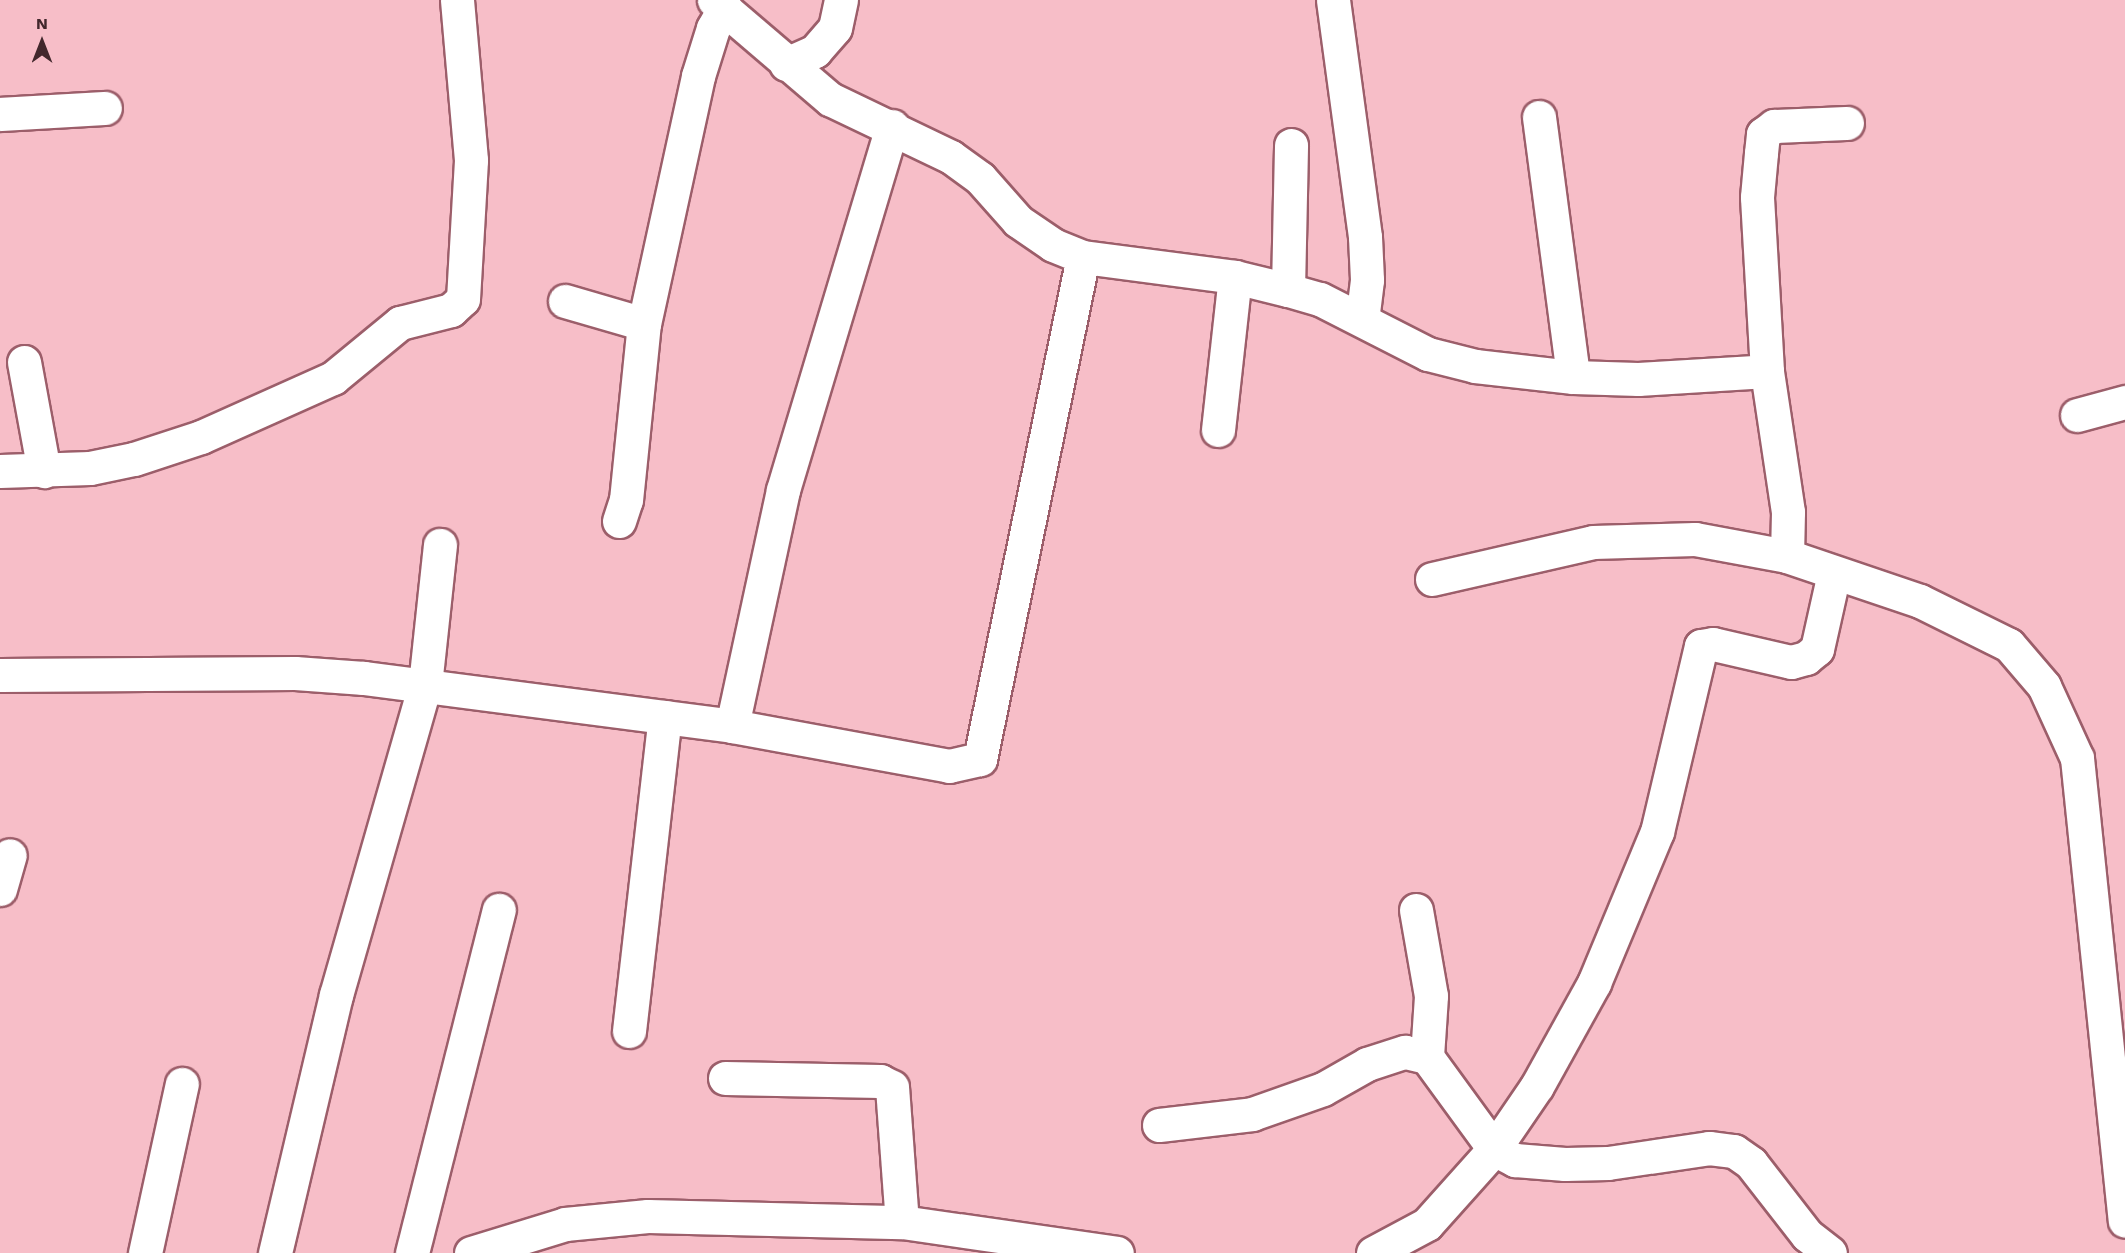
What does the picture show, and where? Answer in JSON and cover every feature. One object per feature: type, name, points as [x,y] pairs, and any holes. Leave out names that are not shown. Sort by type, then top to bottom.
[{"type":"street","points":[[0,471],[90,468],[134,459],[201,436],[333,378],[400,323],[451,309],[463,299],[471,160],[456,0]]},
{"type":"street","points":[[786,64],[815,51],[835,28],[841,0]]},
{"type":"street","points":[[1333,0],[1365,237],[1367,280],[1362,318]]},
{"type":"street","points":[[619,521],[626,500],[644,324],[698,76],[719,3],[786,64],[830,99],[892,126],[951,157],[980,178],[1018,221],[1053,245],[1083,257],[1235,277],[1288,290],[1362,318],[1428,354],[1475,366],[1573,377],[1638,379],[1767,371]]},
{"type":"street","points":[[0,114],[105,108]]},
{"type":"street","points":[[1539,117],[1573,377]]},
{"type":"street","points":[[1787,556],[1788,512],[1767,371],[1757,197],[1763,134],[1774,126],[1847,123]]},
{"type":"street","points":[[732,726],[783,490],[892,126]]},
{"type":"street","points":[[1288,290],[1291,145]]},
{"type":"street","points":[[0,675],[295,673],[425,685],[732,726],[949,766],[980,759],[1083,257]]},
{"type":"street","points":[[1218,430],[1235,277]]},
{"type":"street","points":[[565,301],[644,324]]},
{"type":"street","points":[[24,362],[44,471]]},
{"type":"street","points":[[2077,415],[2125,402]]},
{"type":"street","points":[[1432,579],[1593,542],[1695,539],[1787,556],[1920,601],[2009,645],[2044,686],[2077,758],[2125,1221]]},
{"type":"street","points":[[275,1253],[336,995],[425,685],[440,545]]},
{"type":"street","points":[[1373,1253],[1426,1224],[1494,1149],[1537,1086],[1588,993],[1631,899],[1672,779],[1701,646],[1713,644],[1791,662],[1806,658],[1817,649],[1834,573]]},
{"type":"street","points":[[629,1031],[665,717]]},
{"type":"street","points":[[0,889],[10,855]]},
{"type":"street","points":[[412,1253],[499,910]]},
{"type":"street","points":[[1416,910],[1431,996],[1426,1057]]},
{"type":"street","points":[[1159,1125],[1252,1114],[1323,1089],[1376,1061],[1405,1052],[1426,1057],[1494,1149],[1515,1160],[1565,1164],[1608,1162],[1709,1148],[1734,1151],[1751,1162],[1807,1235],[1830,1253]]},
{"type":"street","points":[[725,1078],[880,1081],[892,1087],[902,1222]]},
{"type":"street","points":[[145,1253],[182,1084]]},
{"type":"street","points":[[471,1253],[536,1243],[594,1219],[648,1216],[902,1222],[1101,1252]]}]
